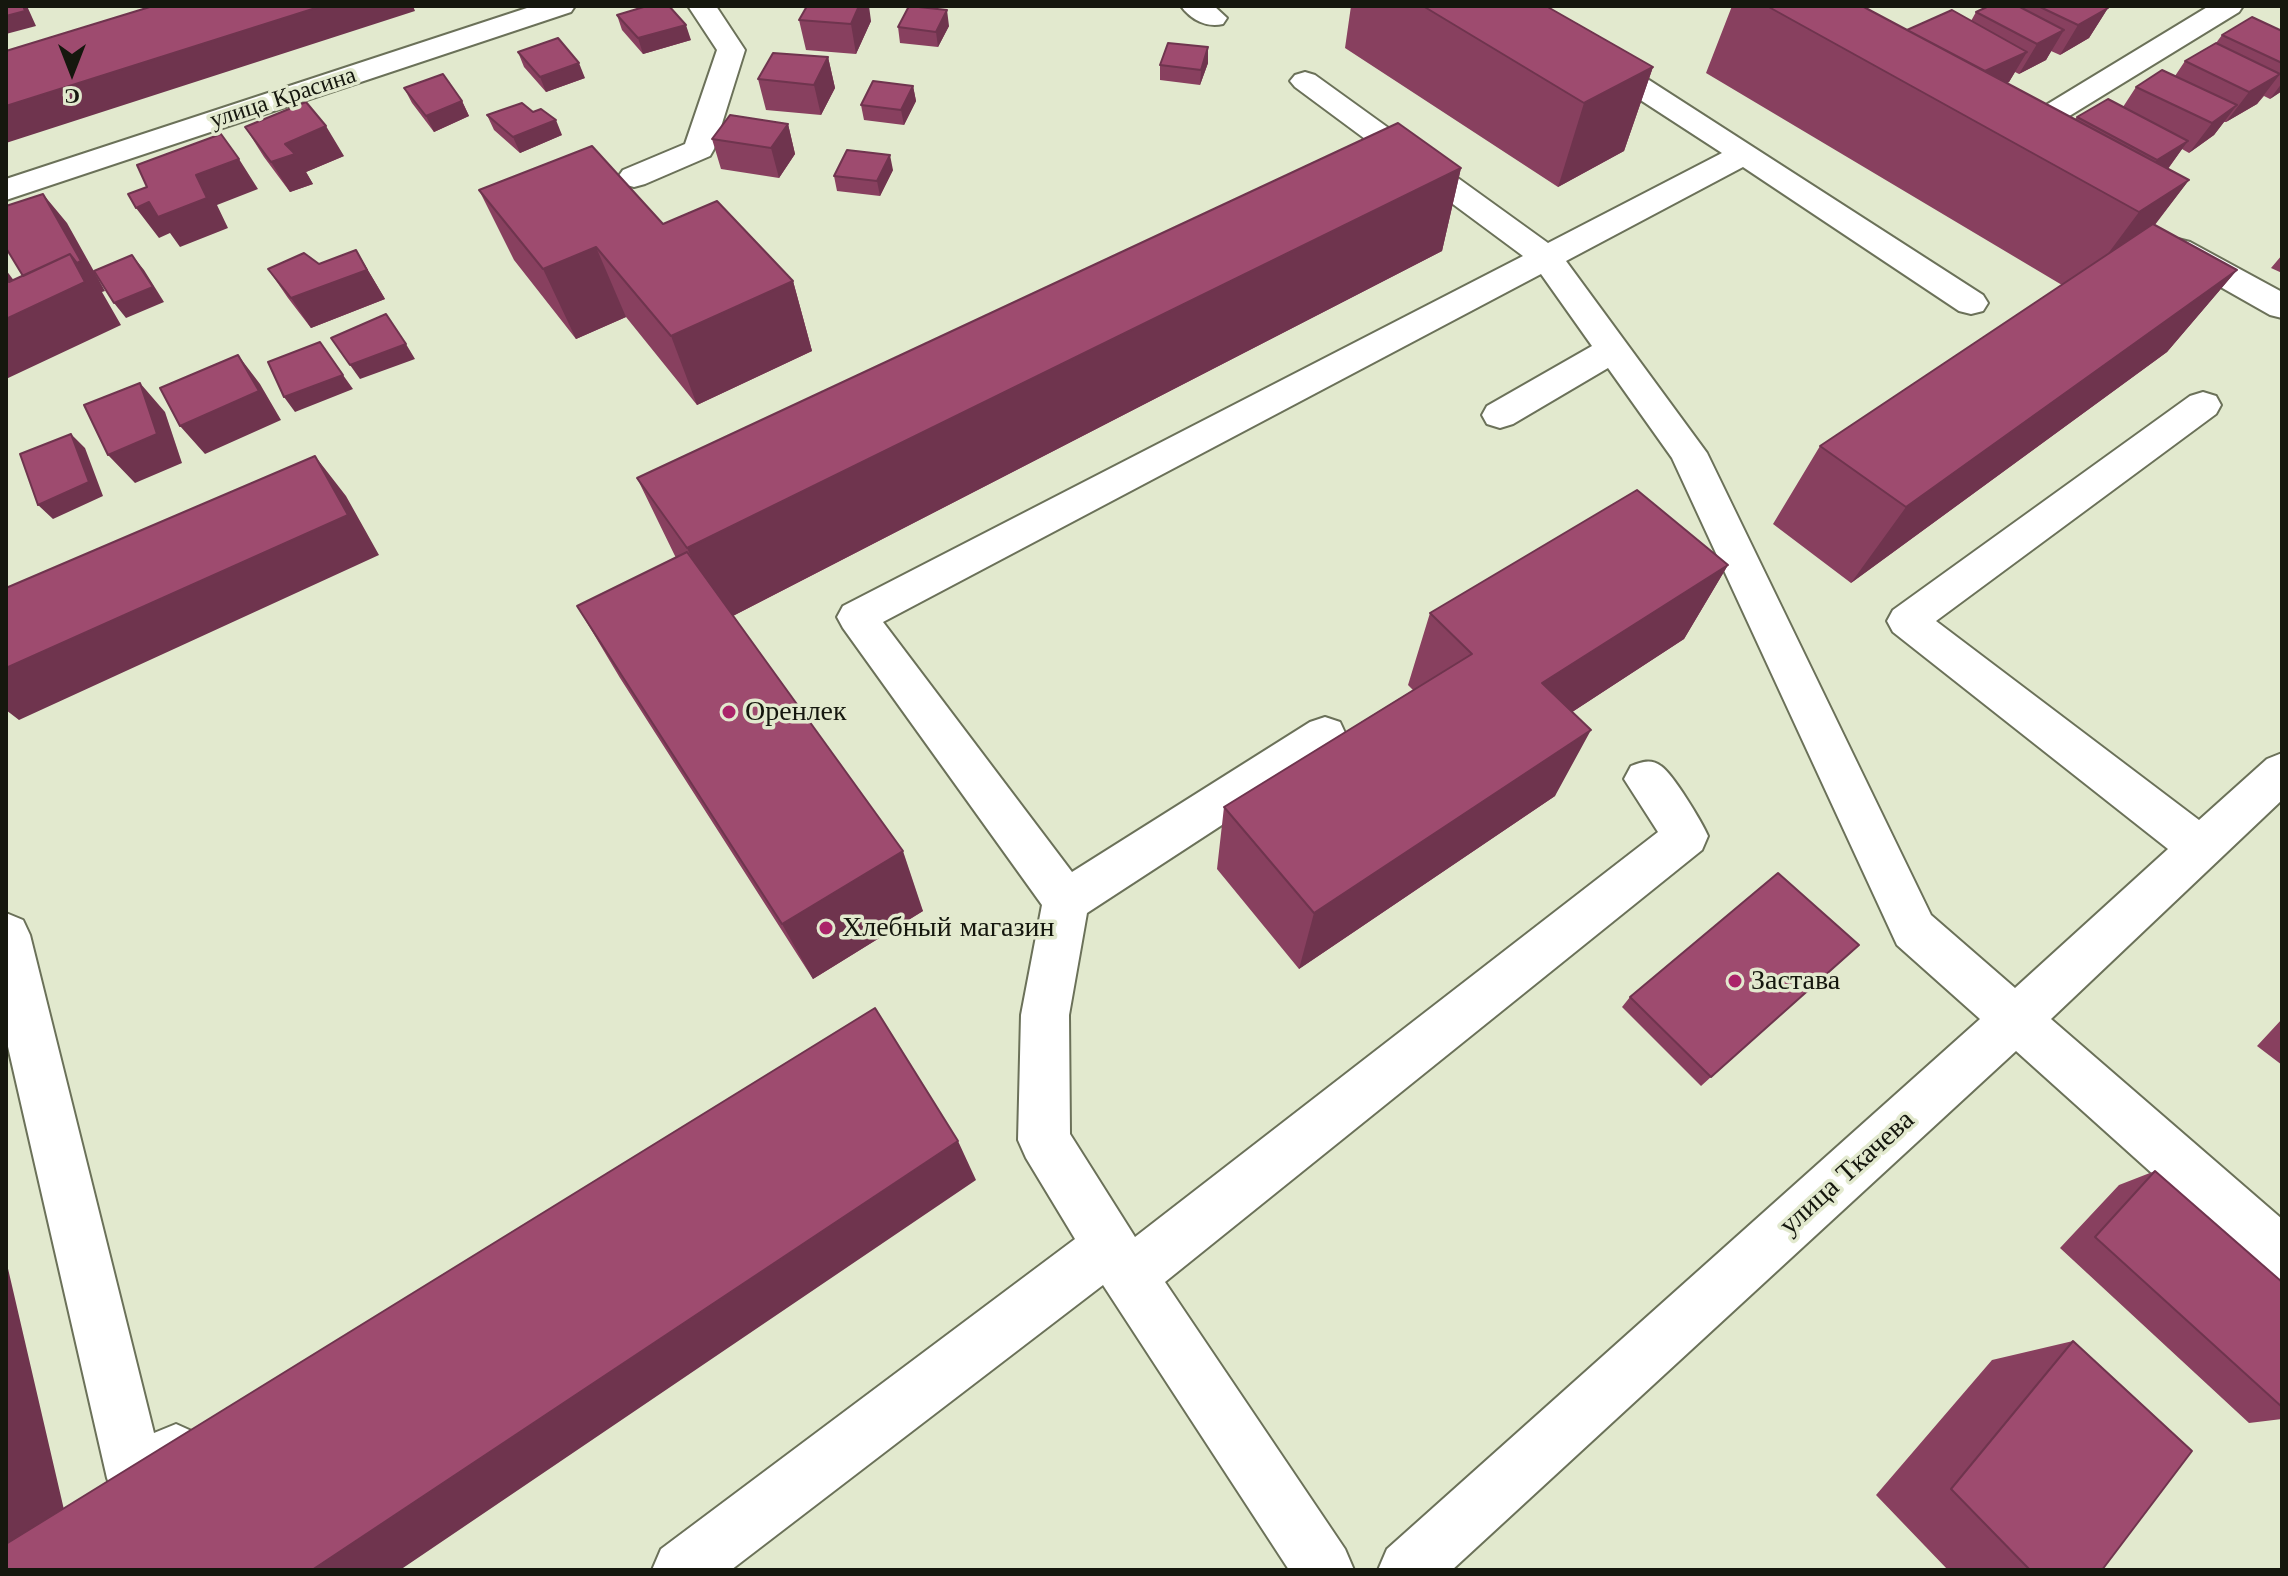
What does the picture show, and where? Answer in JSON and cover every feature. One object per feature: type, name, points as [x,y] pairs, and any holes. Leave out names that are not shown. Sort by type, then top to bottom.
[{"type":"street","name":"улица Красина","points":[[6,190],[561,6]]},
{"type":"street","points":[[634,177],[699,149],[731,50],[702,6]]},
{"type":"street","points":[[1515,6],[1971,303]]},
{"type":"street","points":[[2023,163],[1995,148],[2229,6]]},
{"type":"street","points":[[1305,81],[1546,257],[1688,453],[1914,930],[2282,1254]]},
{"type":"street","points":[[1324,1570],[1044,1140],[1045,1015],[1066,901],[857,617],[1744,154]]},
{"type":"street","points":[[2159,239],[2282,307]]},
{"type":"street","points":[[1500,415],[1613,350]]},
{"type":"street","points":[[2201,848],[1907,621],[2203,405]]},
{"type":"street","points":[[1066,901],[1325,735]]},
{"type":"street","name":"улица Ткачева","points":[[1408,1570],[2015,1020],[2282,772]]},
{"type":"street","points":[[682,1570],[1120,1261],[1686,836],[1646,779]]},
{"type":"street","points":[[6,935],[136,1478],[216,1428]]},
{"type":"building","points":[[6,6],[23,6],[25,11],[6,16]]},
{"type":"building","points":[[153,6],[322,6],[6,106],[6,51]]},
{"type":"building","points":[[647,6],[669,6],[686,25],[638,38],[617,15]]},
{"type":"building","points":[[807,6],[859,6],[851,24],[799,20]]},
{"type":"building","points":[[909,6],[947,10],[936,32],[898,27]]},
{"type":"building","points":[[1423,6],[1546,6],[1653,67],[1584,103]]},
{"type":"building","points":[[1767,6],[1862,6],[2189,180],[2139,212]]},
{"type":"building","points":[[1989,6],[2018,6],[2064,30],[2037,44],[1976,12]]},
{"type":"building","points":[[2038,6],[2104,6],[2108,8],[2078,25]]},
{"type":"building","points":[[1952,10],[2027,52],[1985,71],[1907,30]]},
{"type":"building","points":[[2252,17],[2282,31],[2282,63],[2222,35]]},
{"type":"building","points":[[558,38],[579,63],[540,77],[518,52]]},
{"type":"building","points":[[1168,43],[1208,47],[1201,70],[1160,65]]},
{"type":"building","points":[[2216,43],[2280,74],[2249,92],[2185,61]]},
{"type":"building","points":[[773,53],[828,57],[814,85],[758,79]]},
{"type":"building","points":[[2162,70],[2237,105],[2212,123],[2136,87]]},
{"type":"building","points":[[443,74],[462,101],[426,116],[404,88]]},
{"type":"building","points":[[873,81],[913,86],[901,110],[861,105]]},
{"type":"building","points":[[2108,99],[2188,141],[2157,160],[2077,117]]},
{"type":"building","points":[[306,102],[326,126],[285,144],[295,154],[271,162],[245,127]]},
{"type":"building","points":[[522,103],[533,112],[541,109],[556,120],[513,137],[487,115]]},
{"type":"building","points":[[730,115],[788,124],[771,148],[712,139]]},
{"type":"building","points":[[1398,123],[1461,168],[687,548],[637,478]]},
{"type":"building","points":[[221,134],[239,159],[196,175],[207,198],[158,217],[149,202],[136,208],[128,194],[147,187],[137,165]]},
{"type":"building","points":[[592,146],[663,224],[717,201],[793,281],[671,336],[596,247],[543,269],[479,190]]},
{"type":"building","points":[[847,150],[890,155],[877,181],[834,176]]},
{"type":"building","points":[[43,194],[81,261],[77,263],[70,254],[23,276],[6,248],[6,206]]},
{"type":"building","points":[[2153,224],[2237,270],[1906,507],[1820,446]]},
{"type":"building","points":[[356,250],[367,270],[291,298],[268,269],[304,253],[319,264]]},
{"type":"building","points":[[70,254],[85,282],[6,319],[6,279],[9,282]]},
{"type":"building","points":[[132,255],[153,287],[114,303],[94,271]]},
{"type":"building","points":[[386,314],[406,344],[350,365],[331,338]]},
{"type":"building","points":[[320,342],[343,375],[284,397],[268,362]]},
{"type":"building","points":[[238,355],[259,391],[180,426],[160,388]]},
{"type":"building","points":[[140,383],[157,434],[108,455],[84,405]]},
{"type":"building","points":[[71,434],[89,482],[38,505],[20,454]]},
{"type":"building","points":[[315,456],[348,515],[6,668],[6,588]]},
{"type":"building","points":[[1637,490],[1728,565],[1542,683],[1591,730],[1314,913],[1224,807],[1472,654],[1430,613]]},
{"type":"building","points":[[687,552],[903,851],[782,924],[577,606]]},
{"type":"building","name":"Застава","points":[[1778,873],[1859,945],[1711,1077],[1630,997]]},
{"type":"building","points":[[875,1008],[958,1141],[312,1570],[6,1570],[6,1544]]},
{"type":"building","points":[[2155,1171],[2282,1282],[2282,1407],[2095,1237]]},
{"type":"building","points":[[2073,1341],[2192,1451],[2102,1570],[2030,1570],[1951,1489]]},
{"type":"place","name":"Оренлек","points":[[729,712]]},
{"type":"place","name":"Хлебный магазин","points":[[826,928]]},
{"type":"place","name":"Застава","points":[[1735,981]]}]
